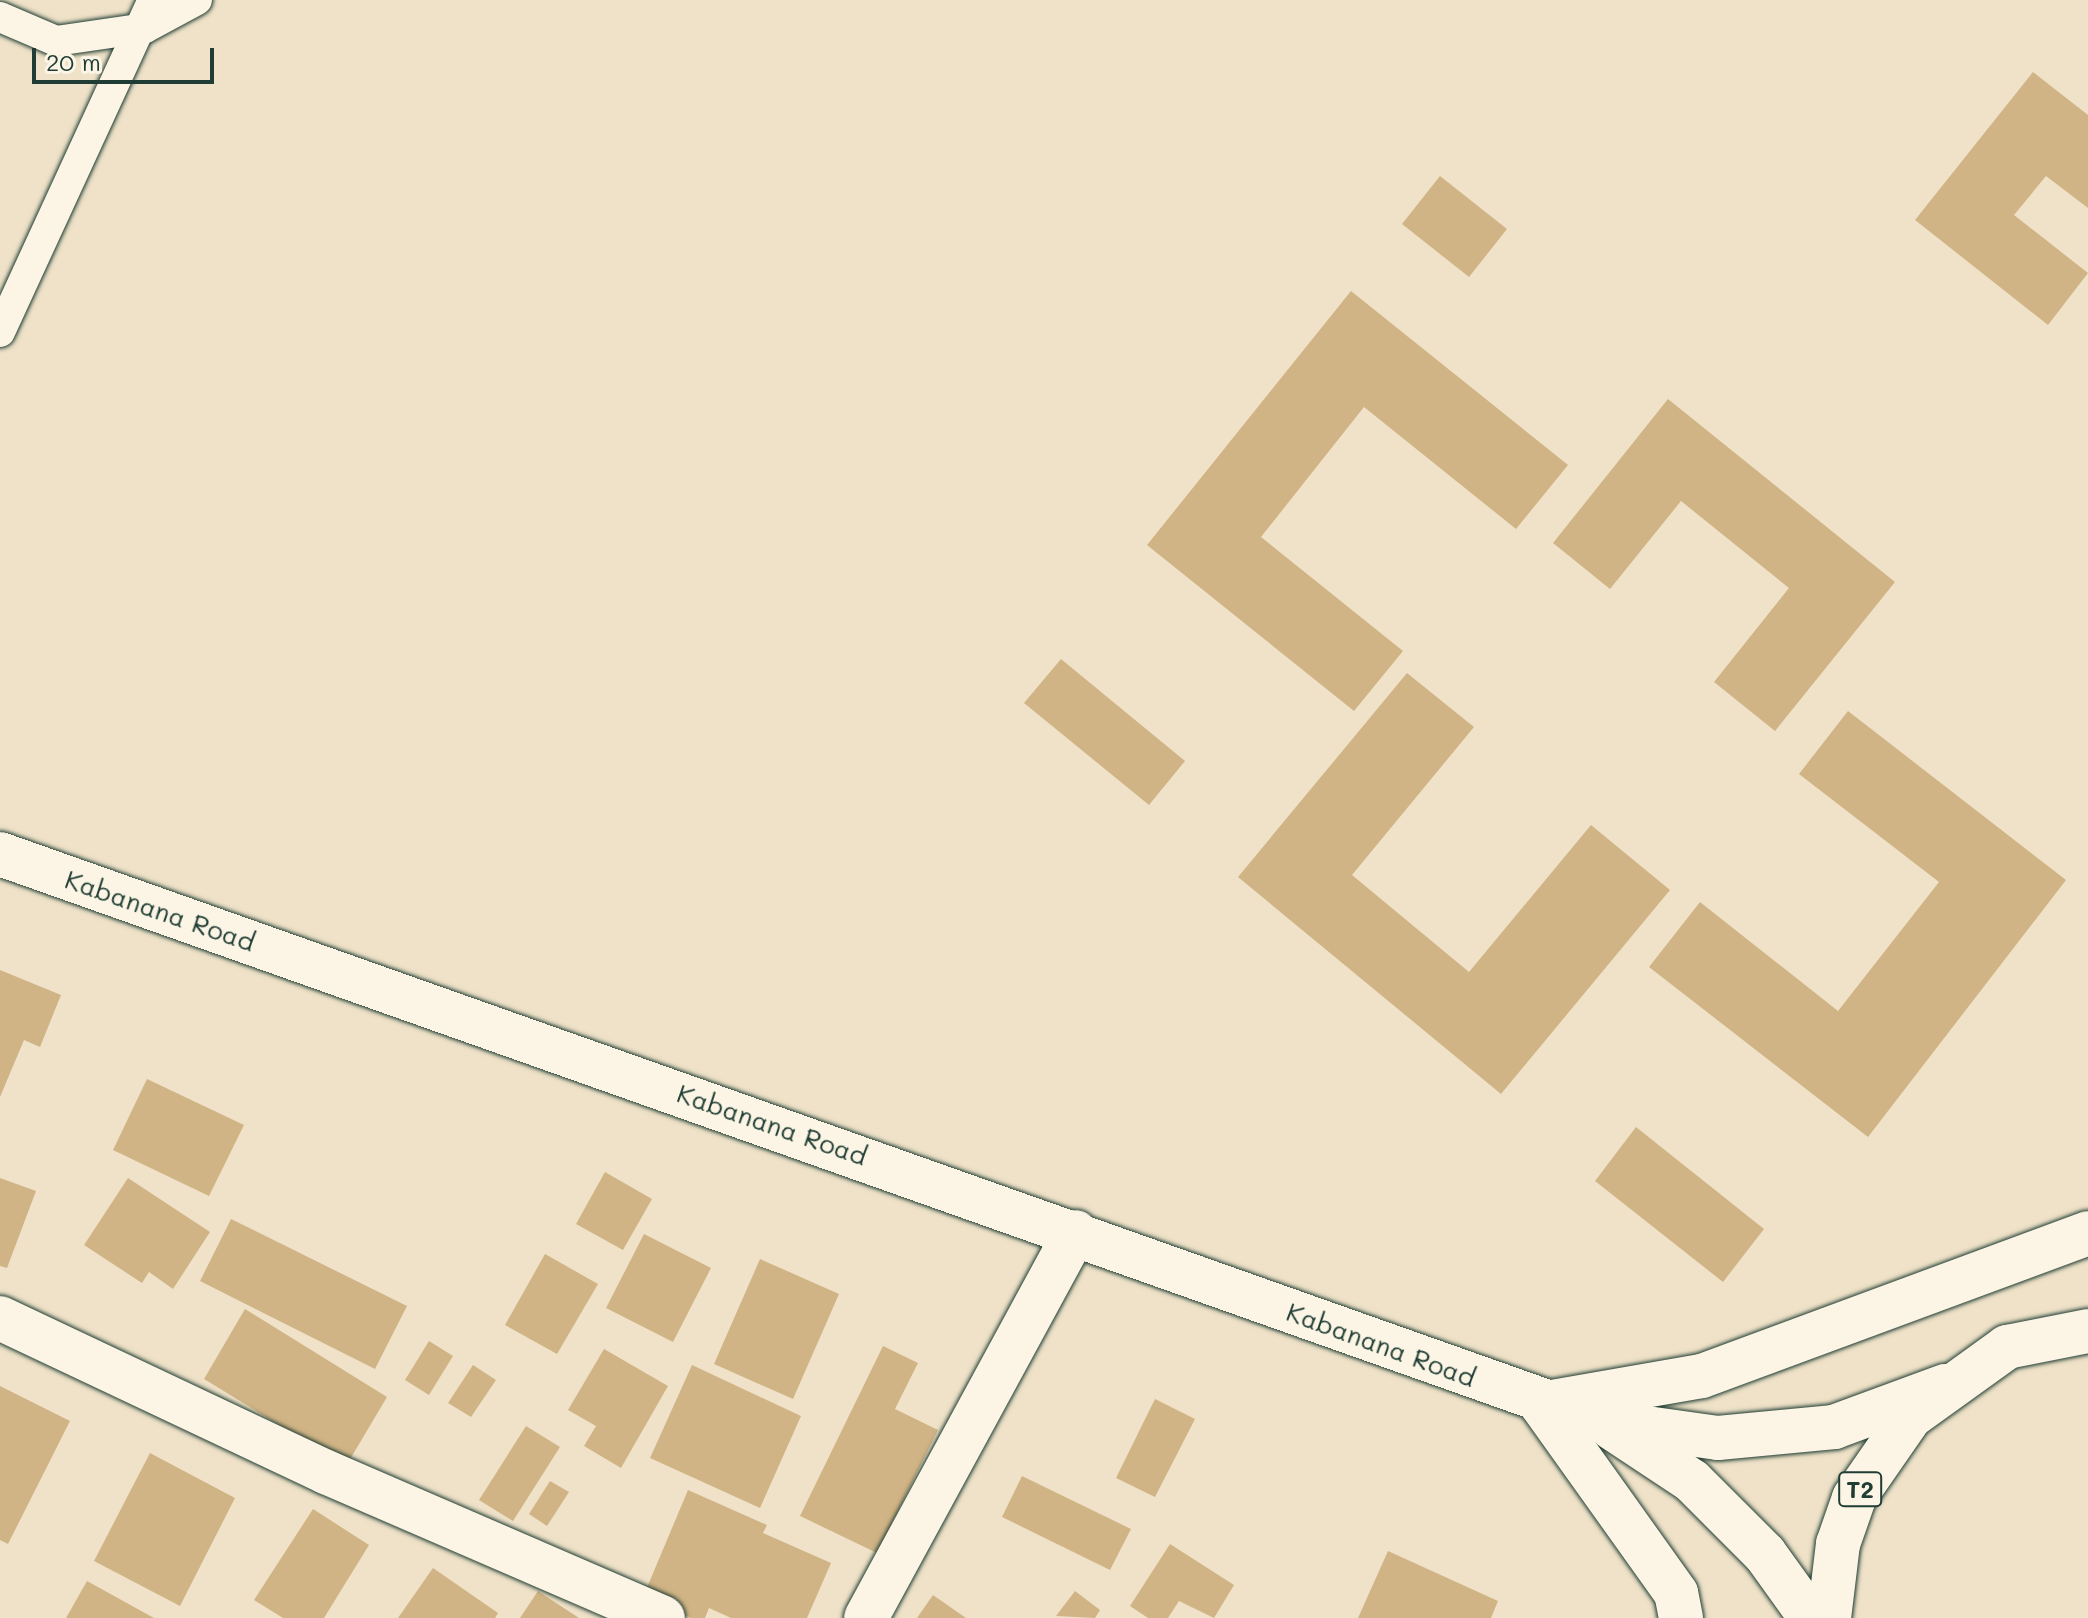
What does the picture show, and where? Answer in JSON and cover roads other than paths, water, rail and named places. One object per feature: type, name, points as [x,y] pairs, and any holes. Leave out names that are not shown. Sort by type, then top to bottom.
[{"type":"street","name":"Kabanana Road","points":[[0,854],[1076,1232],[1541,1404]]},
{"type":"street","points":[[866,1618],[1076,1232]]},
{"type":"street","points":[[1541,1404],[1702,1376],[2088,1233]]},
{"type":"street","points":[[0,1318],[326,1472],[663,1618]]},
{"type":"street","name":"T2","points":[[1829,1618],[1838,1544],[1854,1498],[1880,1453],[1945,1386],[2007,1347],[2088,1331]]},
{"type":"street","points":[[1541,1404],[1604,1422],[1718,1438],[1834,1427],[1945,1386]]},
{"type":"street","points":[[1541,1404],[1676,1593],[1681,1618]]},
{"type":"street","points":[[1604,1422],[1692,1481],[1765,1554],[1811,1618]]},
{"type":"lane","points":[[0,17],[56,41],[197,0]]},
{"type":"lane","points":[[0,332],[149,14]]}]
